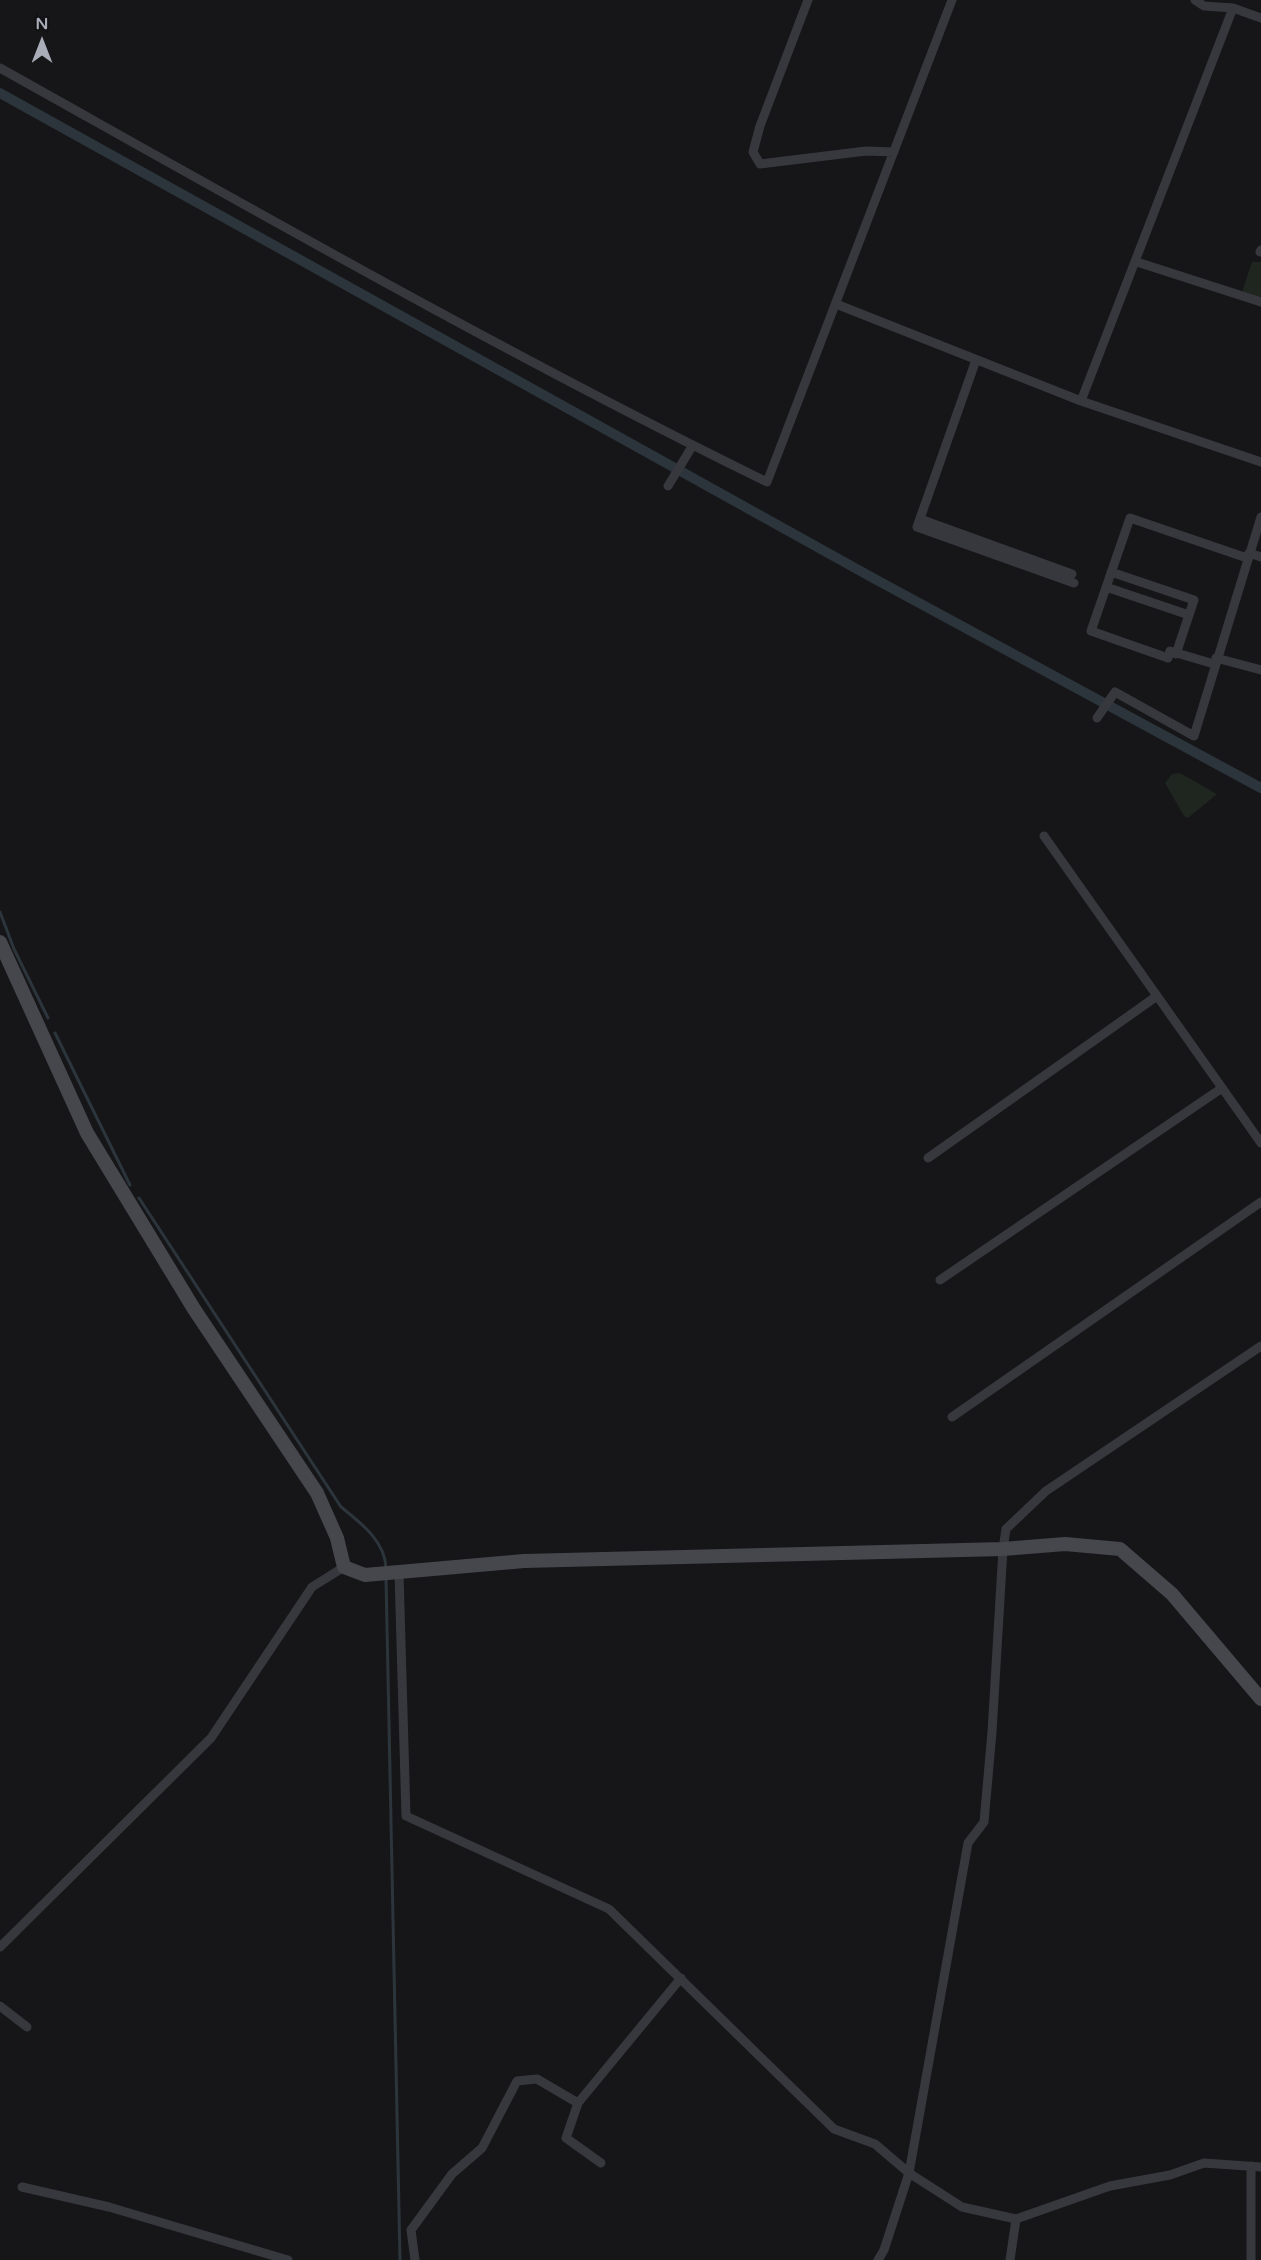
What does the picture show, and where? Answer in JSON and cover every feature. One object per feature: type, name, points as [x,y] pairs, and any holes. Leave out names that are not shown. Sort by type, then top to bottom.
[{"type":"street","points":[[808,0],[760,126],[753,152],[756,158],[760,164],[776,164],[866,151],[894,152]]},
{"type":"street","points":[[0,68],[340,258],[767,482],[952,0]]},
{"type":"street","points":[[1195,0],[1204,6],[1233,8],[1261,18]]},
{"type":"street","points":[[1081,400],[1137,262],[1233,8]]},
{"type":"street","points":[[1137,262],[1261,302]]},
{"type":"street","points":[[836,304],[1081,400],[1261,462]]},
{"type":"street","points":[[976,360],[917,527],[1073,578]]},
{"type":"street","points":[[668,486],[693,445]]},
{"type":"street","points":[[1097,718],[1115,692],[1194,736],[1215,661],[1261,517]]},
{"type":"street","points":[[1261,557],[1248,556],[1130,518],[1091,631],[1168,658],[1170,651],[1261,670]]},
{"type":"street","points":[[1111,572],[1194,600],[1176,654]]},
{"type":"street","points":[[1106,587],[1190,615]]},
{"type":"street","points":[[1044,836],[1261,1143]]},
{"type":"street","points":[[0,942],[87,1133],[194,1309],[317,1493],[337,1538],[344,1567]]},
{"type":"street","points":[[928,1158],[1157,996]]},
{"type":"street","points":[[940,1280],[1222,1088]]},
{"type":"street","points":[[952,1417],[1261,1202]]},
{"type":"street","points":[[878,2260],[909,2173],[968,1843],[984,1822],[1006,1529],[1046,1491],[1261,1346]]},
{"type":"street","points":[[344,1567],[365,1575],[524,1561],[1003,1549],[1065,1544],[1120,1549],[1172,1594],[1261,1699]]},
{"type":"street","points":[[0,1947],[211,1738],[312,1587],[344,1567]]},
{"type":"street","points":[[390,1573],[406,1816],[609,1909],[834,2129],[875,2144],[909,2173],[962,2207],[1016,2219],[1110,2186],[1170,2175],[1204,2163],[1256,2166],[1251,2260]]},
{"type":"street","points":[[601,2163],[566,2138],[578,2103],[681,1978]]},
{"type":"street","points":[[0,2006],[27,2027]]},
{"type":"street","points":[[415,2260],[411,2230],[452,2174],[482,2148],[518,2081],[537,2079],[578,2103]]},
{"type":"street","points":[[22,2187],[110,2207],[261,2256],[288,2260]]},
{"type":"street","points":[[1010,2260],[1016,2219]]},
{"type":"shaded area","points":[[1252,262],[1261,262],[1261,298],[1242,292]]},
{"type":"shaded area","points":[[1180,773],[1217,794],[1188,818],[1184,816],[1165,783],[1172,774]]},
{"type":"waterway","points":[[0,93],[873,578],[1261,788]]},
{"type":"waterway","points":[[0,912],[14,949],[48,1018]]},
{"type":"waterway","points":[[55,1033],[130,1185]]},
{"type":"waterway","points":[[139,1198],[341,1507],[364,1526],[377,1541],[385,1558],[386,1568]]},
{"type":"waterway","points":[[386,1578],[400,2260]]}]
